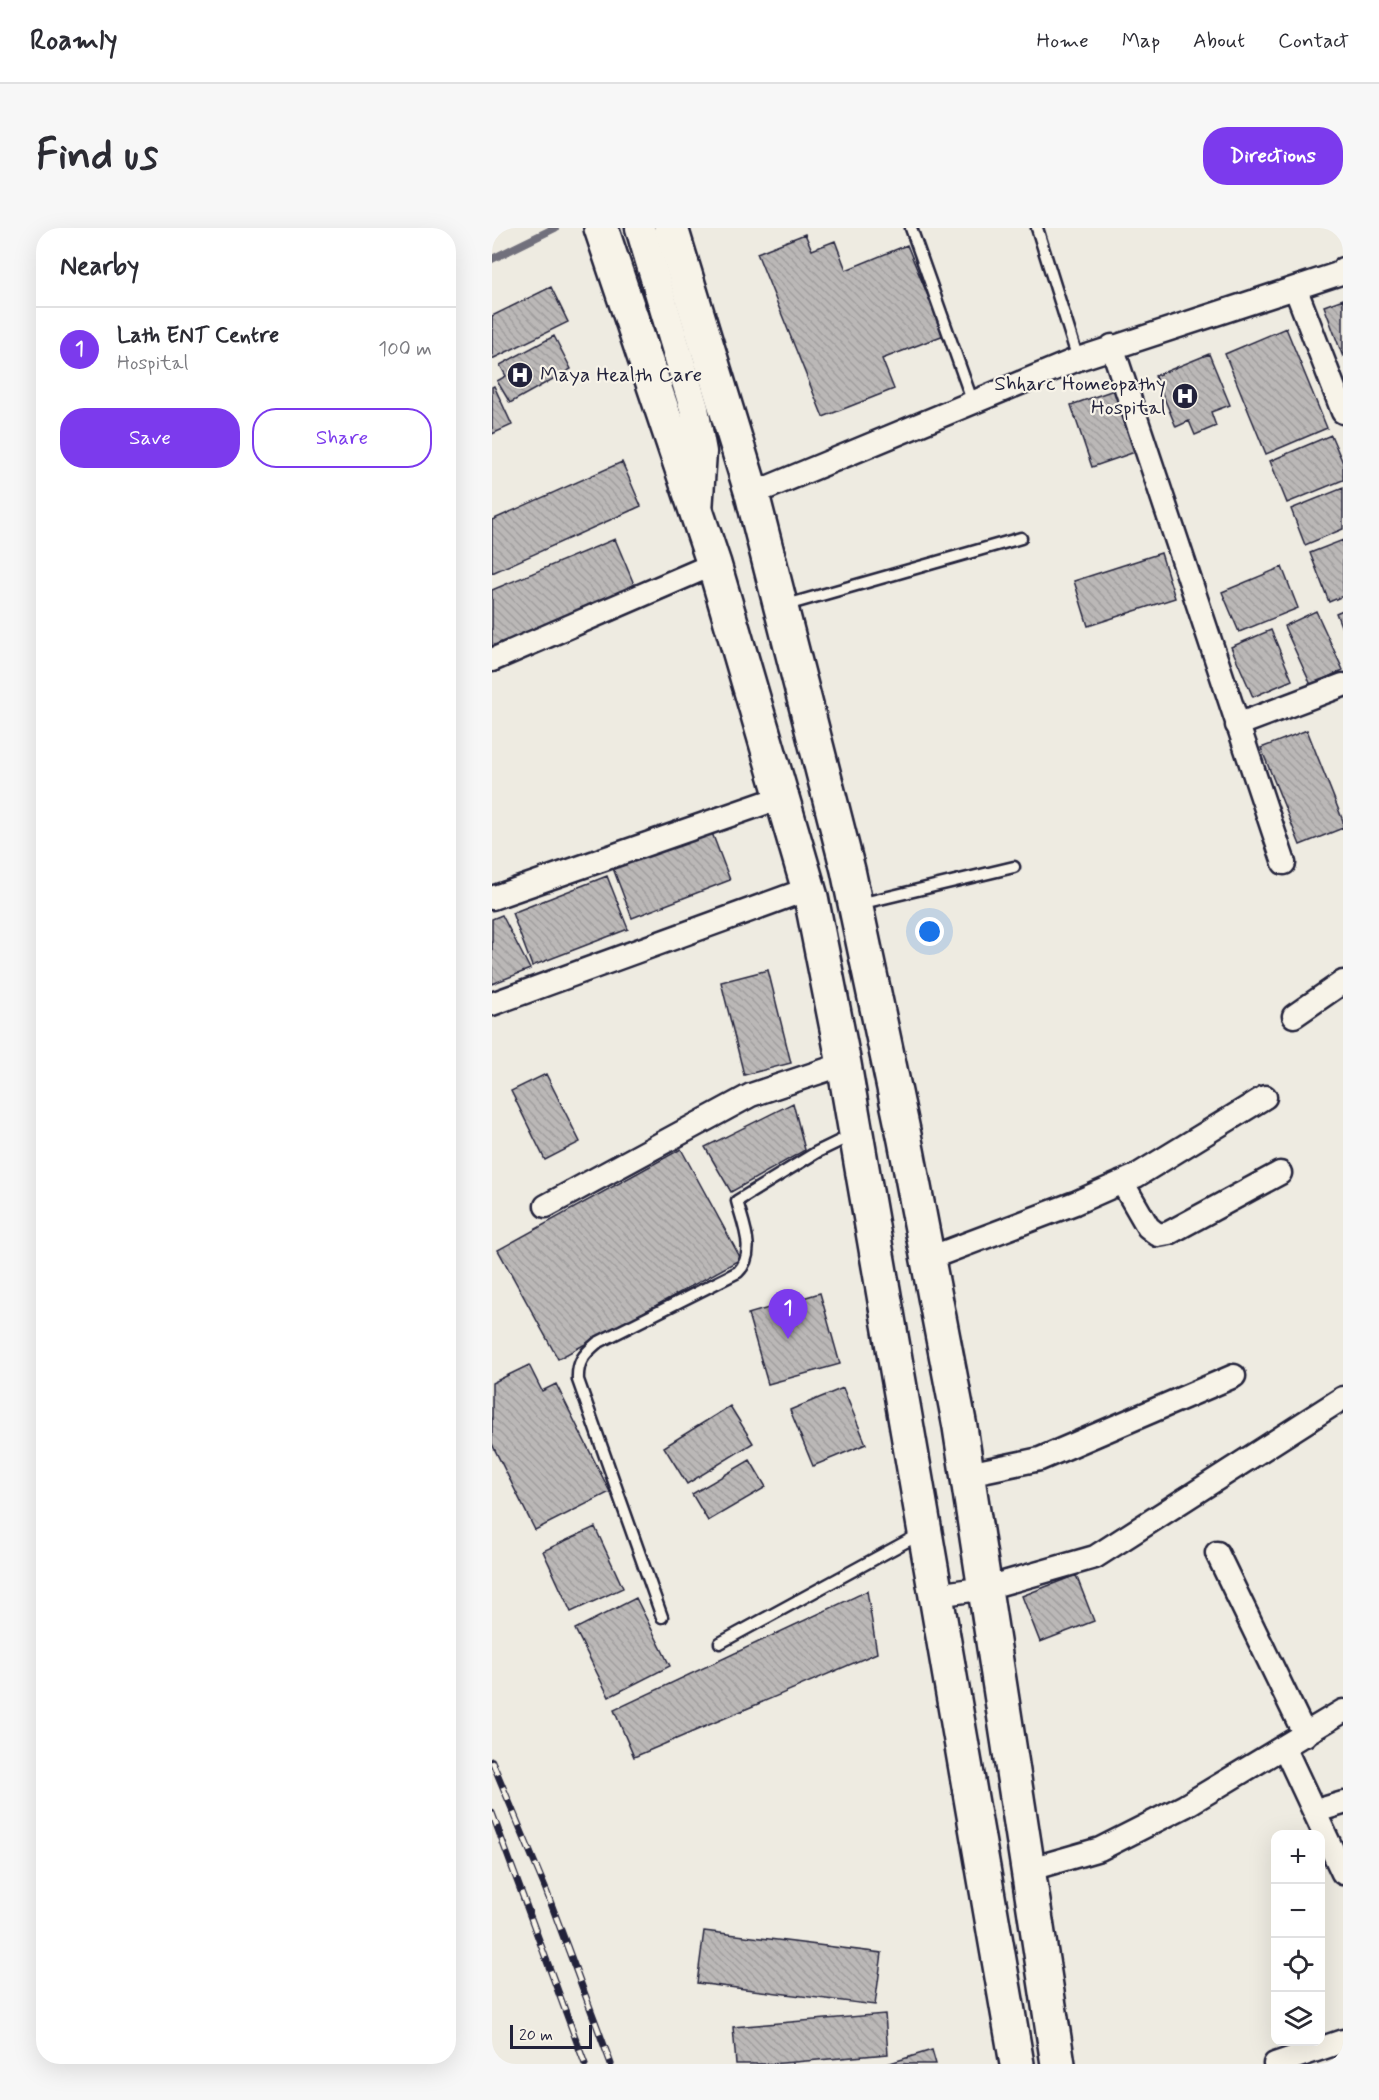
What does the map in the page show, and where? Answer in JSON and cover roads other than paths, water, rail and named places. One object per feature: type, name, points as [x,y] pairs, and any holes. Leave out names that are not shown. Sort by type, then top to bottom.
[{"type":"main road","points":[[671,228],[752,494],[856,905],[968,1474],[1058,2064]]},
{"type":"main road","points":[[602,234],[714,564],[808,889],[844,1064],[1017,2064]]},
{"type":"street","points":[[640,228],[694,408],[702,452],[698,515]]},
{"type":"street","points":[[752,494],[1112,346],[1296,290],[1341,273],[1343,269]]},
{"type":"street","points":[[1296,290],[1343,412]]},
{"type":"street","points":[[1112,346],[1284,863]]},
{"type":"street","points":[[492,660],[714,564]]},
{"type":"street","points":[[1237,726],[1343,685]]},
{"type":"street","points":[[492,898],[782,797]]},
{"type":"street","points":[[492,1004],[808,889]]},
{"type":"street","points":[[1294,1017],[1343,982]]},
{"type":"street","points":[[546,1206],[751,1095],[844,1064]]},
{"type":"street","points":[[927,1259],[1075,1203],[1122,1182],[1264,1097]]},
{"type":"street","points":[[1122,1182],[1148,1227],[1158,1235],[1169,1233],[1280,1173]]},
{"type":"street","points":[[968,1474],[1040,1459],[1234,1376]]},
{"type":"street","points":[[936,1595],[986,1588],[1095,1557],[1343,1398]]},
{"type":"street","points":[[1217,1553],[1305,1735]]},
{"type":"street","points":[[1028,1870],[1100,1850],[1185,1806],[1343,1711]]},
{"type":"street","points":[[1284,1748],[1316,1811],[1343,1873]]},
{"type":"street","points":[[1316,1811],[1343,1803]]},
{"type":"street","points":[[1275,2064],[1343,2041]]},
{"type":"lane","points":[[911,228],[973,403]]},
{"type":"lane","points":[[1037,228],[1078,359]]},
{"type":"lane","points":[[780,607],[1021,538]]},
{"type":"lane","points":[[856,905],[1014,867]]},
{"type":"lane","points":[[662,1617],[578,1380],[577,1368],[583,1355],[597,1343],[738,1272],[747,1263],[749,1252],[737,1201],[817,1152],[856,1133]]},
{"type":"lane","points":[[720,1643],[925,1532]]},
{"type":"waterway","points":[[492,259],[555,228]]},
{"type":"railway","points":[[492,1761],[546,1890],[611,2064]]},
{"type":"railway","points":[[492,1813],[585,2064]]},
{"type":"place","name":"Maya Health Care","points":[[520,375]]},
{"type":"place","name":"Shharc Homeopathy Hospital","points":[[1185,396]]},
{"type":"place","name":"Lath ENT Centre","points":[[788,1339]]}]
